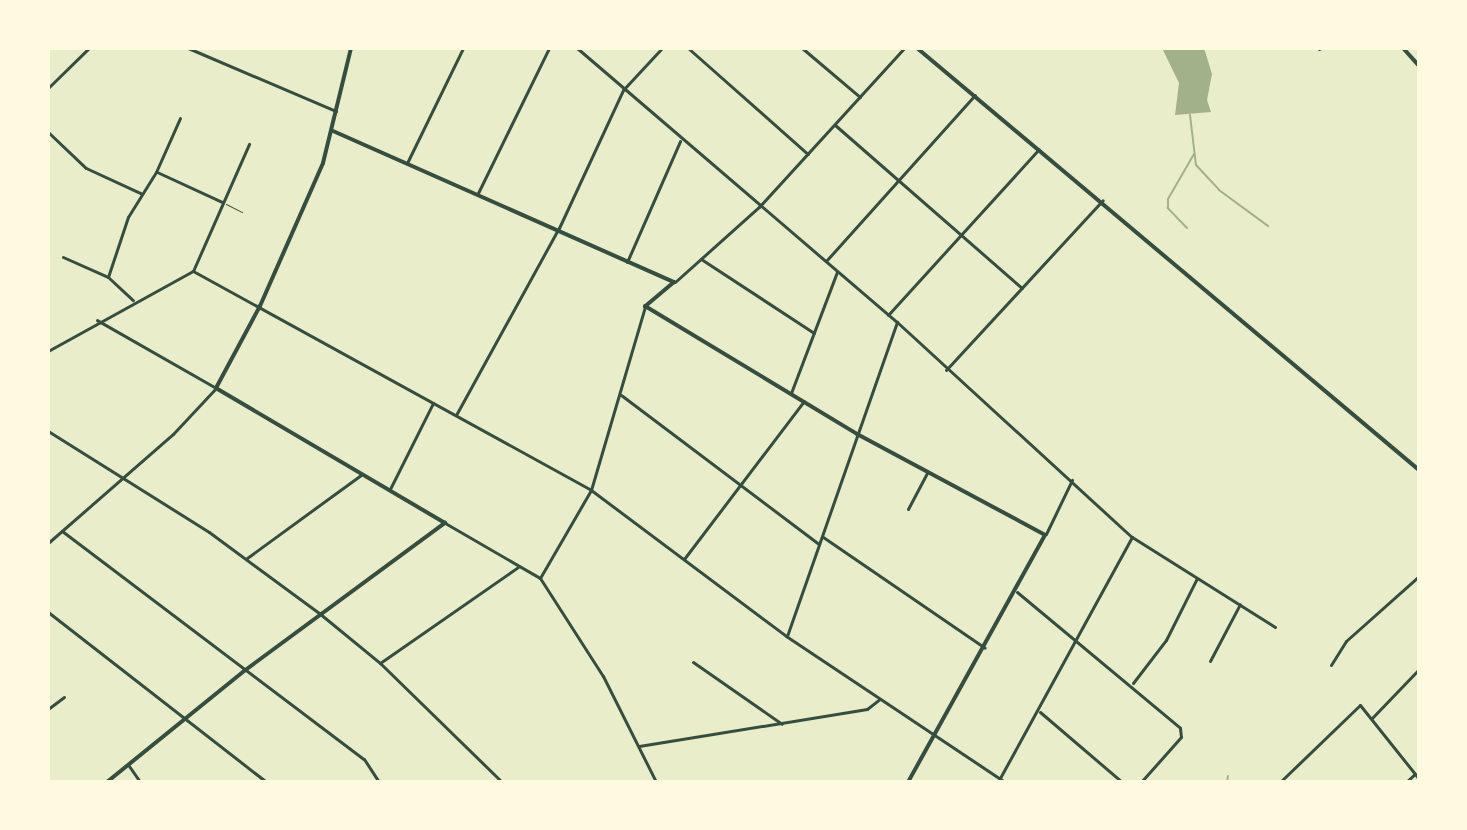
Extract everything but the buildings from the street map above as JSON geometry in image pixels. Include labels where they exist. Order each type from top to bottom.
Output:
[{"type":"street","points":[[48,88],[89,48]]},
{"type":"street","points":[[188,48],[336,111]]},
{"type":"street","points":[[48,543],[216,388],[260,306],[333,131],[351,48]]},
{"type":"street","points":[[407,163],[463,48]]},
{"type":"street","points":[[478,193],[549,48]]},
{"type":"street","points":[[577,48],[680,141],[897,322],[1132,537],[1275,627]]},
{"type":"street","points":[[456,415],[559,228],[623,90],[662,48]]},
{"type":"street","points":[[688,48],[808,154]]},
{"type":"street","points":[[802,48],[860,97]]},
{"type":"street","points":[[540,578],[591,490],[645,306],[759,207],[904,48]]},
{"type":"street","points":[[917,48],[1103,200],[1419,470]]},
{"type":"street","points":[[1403,48],[1419,66]]},
{"type":"street","points":[[826,261],[975,95]]},
{"type":"street","points":[[108,277],[140,194],[156,172],[180,118]]},
{"type":"street","points":[[835,125],[1022,288]]},
{"type":"street","points":[[333,131],[559,228],[674,282]]},
{"type":"street","points":[[48,132],[86,168],[140,194]]},
{"type":"street","points":[[627,262],[680,141]]},
{"type":"street","points":[[48,351],[133,300],[193,271],[249,144]]},
{"type":"street","points":[[888,315],[1039,149]]},
{"type":"street","points":[[156,172],[222,202]]},
{"type":"street","points":[[946,370],[1103,200]]},
{"type":"street","points":[[63,257],[108,277],[133,300]]},
{"type":"street","points":[[701,259],[814,333]]},
{"type":"street","points":[[193,271],[591,490],[786,636],[1005,782]]},
{"type":"street","points":[[791,393],[837,272]]},
{"type":"street","points":[[645,306],[857,434],[1045,535]]},
{"type":"street","points":[[97,320],[540,578],[603,676],[656,782]]},
{"type":"street","points":[[786,636],[897,322]]},
{"type":"street","points":[[620,394],[819,544]]},
{"type":"street","points":[[684,559],[804,401]]},
{"type":"street","points":[[389,490],[433,403]]},
{"type":"street","points":[[48,431],[123,476],[247,558],[319,613],[380,663],[502,782]]},
{"type":"street","points":[[908,509],[927,473]]},
{"type":"street","points":[[247,558],[361,474]]},
{"type":"street","points":[[908,782],[1017,592],[1072,480]]},
{"type":"street","points":[[107,782],[319,613],[445,523]]},
{"type":"street","points":[[62,531],[147,591],[244,671],[364,759],[379,782]]},
{"type":"street","points":[[822,536],[985,648]]},
{"type":"street","points":[[1000,778],[1132,537]]},
{"type":"street","points":[[380,663],[518,567]]},
{"type":"street","points":[[1133,683],[1166,640],[1197,576]]},
{"type":"street","points":[[1331,665],[1346,641],[1419,576]]},
{"type":"street","points":[[1017,592],[1133,683],[1180,728],[1181,737],[1141,782]]},
{"type":"street","points":[[1210,661],[1240,604]]},
{"type":"street","points":[[48,612],[266,782]]},
{"type":"street","points":[[693,662],[782,725]]},
{"type":"street","points":[[1372,718],[1419,669]]},
{"type":"street","points":[[48,709],[64,697]]},
{"type":"street","points":[[639,746],[867,709],[880,699]]},
{"type":"street","points":[[1280,782],[1354,708],[1365,708],[1419,779]]},
{"type":"street","points":[[1039,711],[1122,782]]},
{"type":"street","points":[[129,766],[140,782]]},
{"type":"street","points":[[1406,782],[1415,774]]},
{"type":"lane","points":[[222,202],[242,212]]},
{"type":"shaded area","points":[[1162,48],[1204,48],[1212,74],[1207,100],[1211,112],[1175,115],[1179,83]]},
{"type":"waterway","points":[[1190,115],[1196,165],[1219,190],[1268,226]]},
{"type":"waterway","points":[[1187,228],[1168,208],[1168,199],[1194,154]]},
{"type":"waterway","points":[[1227,782],[1228,776]]}]
